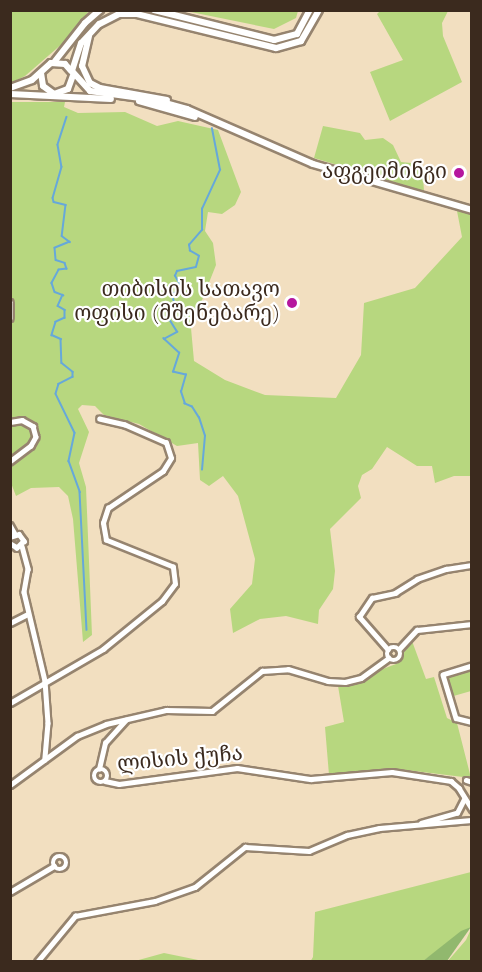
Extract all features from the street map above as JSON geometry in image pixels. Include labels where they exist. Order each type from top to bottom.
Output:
[{"type":"main road","points":[[10,88],[24,85],[55,62],[85,23],[100,10]]},
{"type":"main road","points":[[154,10],[274,40],[297,33],[310,10]]},
{"type":"main road","points":[[54,94],[68,89],[75,52],[104,20],[127,14],[276,48],[301,41],[319,10]]},
{"type":"main road","points":[[91,32],[82,61],[90,83],[100,88],[160,97],[205,119],[313,164],[471,210]]},
{"type":"main road","points":[[55,62],[65,64],[83,87],[98,93],[154,100],[187,110]]},
{"type":"main road","points":[[41,72],[43,86],[54,94]]},
{"type":"main road","points":[[10,94],[54,94],[146,102],[205,119]]},
{"type":"street","points":[[10,302],[10,318]]},
{"type":"street","points":[[10,703],[103,649],[162,601],[175,584],[173,567],[106,540],[103,523],[108,508],[164,471],[171,458],[166,444],[125,425],[100,419]]},
{"type":"street","points":[[10,422],[22,420],[33,426],[36,437],[32,446],[10,462]]},
{"type":"street","points":[[10,525],[13,535],[23,537],[22,546],[28,569],[24,592],[45,681],[48,723],[45,760]]},
{"type":"street","points":[[10,544],[22,546]]},
{"type":"street","points":[[389,658],[388,650],[359,617],[372,598],[395,593],[417,579],[446,568],[471,566]]},
{"type":"street","points":[[10,623],[28,614]]},
{"type":"street","points":[[10,785],[77,736],[128,719],[166,710],[212,711],[254,676],[273,668],[327,681],[345,682],[361,678],[389,658],[398,659],[399,649],[417,630],[471,624]]},
{"type":"street","points":[[388,650],[399,649]]},
{"type":"street","points":[[471,666],[443,675],[456,718],[471,722]]},
{"type":"street","name":"ლისის ქუჩა","points":[[99,769],[105,743],[128,719]]},
{"type":"street","name":"ლისის ქუჩა","points":[[105,781],[119,784],[237,768],[311,779],[392,772],[451,781],[464,796],[471,810]]},
{"type":"street","points":[[99,769],[107,773],[105,781],[99,783],[94,778],[99,769]]},
{"type":"street","points":[[416,825],[457,813],[463,808],[464,796]]},
{"type":"street","points":[[37,962],[75,916],[155,901],[195,887],[245,848],[309,851],[347,835],[471,820],[471,810]]},
{"type":"street","points":[[10,892],[54,866]]},
{"type":"green space","points":[[11,10],[89,11],[63,43],[25,76],[11,83]]},
{"type":"green space","points":[[186,11],[298,11],[296,18],[274,29]]},
{"type":"green space","points":[[380,11],[448,11],[442,23],[443,36],[462,82],[390,121],[370,72],[403,60],[377,14]]},
{"type":"green space","points":[[10,102],[65,102],[64,107],[78,113],[125,112],[157,126],[178,121],[218,130],[241,192],[235,205],[222,214],[208,212],[205,231],[213,243],[216,265],[191,328],[194,361],[225,380],[265,395],[336,398],[361,355],[364,303],[415,288],[462,237],[457,211],[471,214],[471,476],[454,476],[435,483],[432,466],[417,466],[387,447],[372,469],[362,475],[358,486],[361,498],[330,529],[335,571],[333,589],[319,610],[318,624],[286,616],[260,619],[233,633],[230,609],[252,584],[255,559],[238,496],[223,476],[209,486],[200,480],[198,443],[177,446],[139,424],[104,415],[95,406],[82,405],[78,409],[89,432],[79,463],[86,487],[92,635],[83,642],[73,519],[68,496],[59,487],[31,488],[16,496],[11,483]]},
{"type":"green space","points":[[323,126],[360,133],[365,140],[383,138],[393,145],[401,162],[422,164],[424,191],[314,158]]},
{"type":"green space","points":[[412,641],[426,679],[434,677],[447,718],[457,723],[471,778],[390,768],[329,775],[325,727],[344,722],[338,686],[396,664]]},
{"type":"green space","points":[[471,666],[471,691],[450,697],[443,675]]},
{"type":"green space","points":[[471,872],[471,927],[423,961],[310,962],[313,957],[315,912]]},
{"type":"green space","points":[[471,927],[447,961],[423,961],[461,931]]},
{"type":"green space","points":[[471,929],[471,961],[447,962],[466,940]]},
{"type":"green space","points":[[164,953],[203,961],[135,961]]},
{"type":"waterway","points":[[67,117],[58,145],[62,167],[53,198],[54,202],[66,205],[62,236],[70,242],[55,248],[56,260],[65,263],[67,269],[59,270],[52,283],[55,292],[63,295],[58,306],[65,310],[65,318],[56,322],[52,335],[61,339],[62,363],[73,372],[73,377],[59,384],[56,394],[75,433],[69,461],[80,492],[87,630]]},
{"type":"waterway","points":[[202,470],[205,436],[199,418],[192,407],[185,404],[181,392],[186,375],[173,372],[179,353],[164,339],[177,332],[169,319],[177,309],[171,294],[183,290],[175,276],[177,271],[196,267],[199,256],[190,251],[189,245],[202,230],[202,209],[220,170],[212,129]]},
{"type":"place","name":"აფგეიმინგი","points":[[459,173]]},
{"type":"place","name":"თიბისის სათავო ოფისი (მშენებარე)","points":[[292,303]]}]
